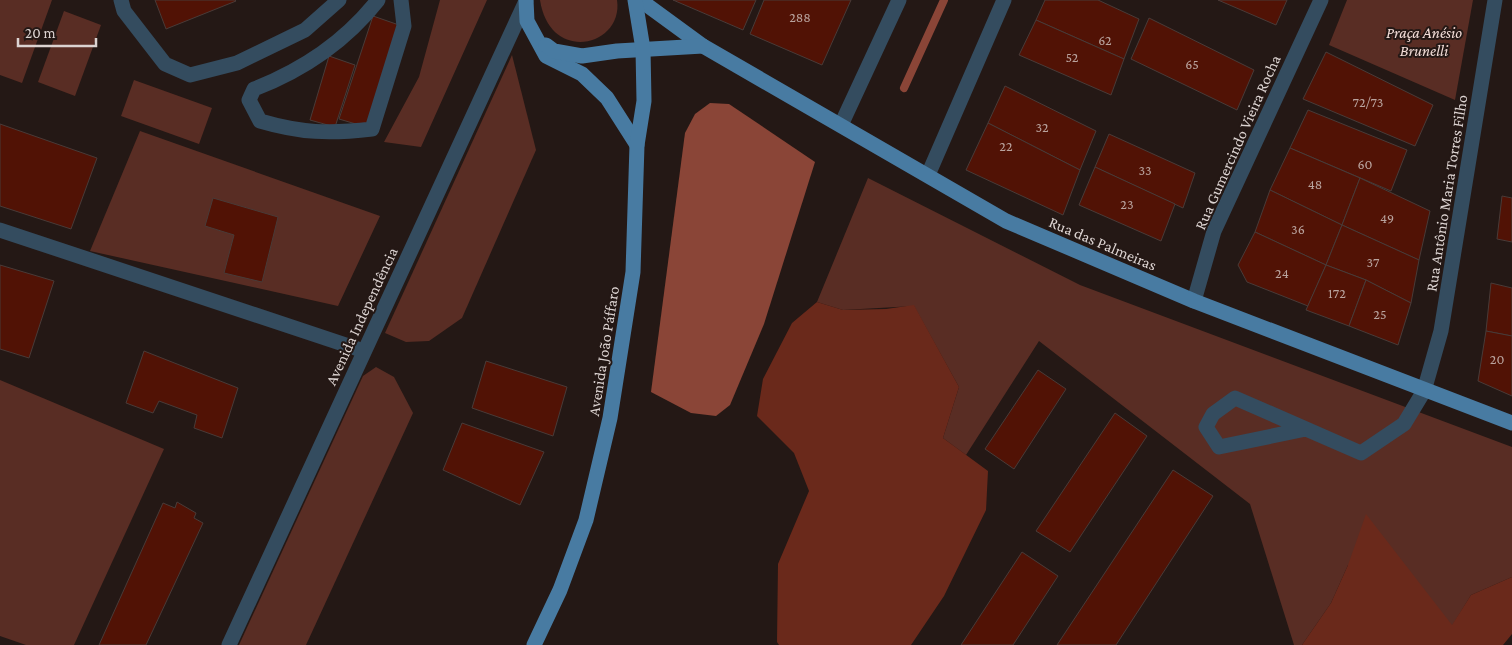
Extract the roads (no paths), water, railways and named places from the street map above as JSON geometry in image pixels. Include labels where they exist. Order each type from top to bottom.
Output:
[{"type":"main road","points":[[635,0],[643,49]]},
{"type":"main road","name":"Rua das Palmeiras","points":[[640,0],[704,46],[1006,221],[1194,301],[1512,424]]},
{"type":"main road","name":"Avenida Independência","points":[[526,1],[527,21],[546,56],[582,74],[608,98],[638,145]]},
{"type":"main road","points":[[534,35],[554,51],[582,56],[643,49],[704,46]]},
{"type":"main road","name":"Avenida João Páffaro","points":[[534,645],[560,590],[586,520],[610,418],[633,272],[638,145],[644,101],[643,49]]},
{"type":"street","points":[[121,0],[124,11],[165,64],[190,75],[237,63],[306,30],[339,0]]},
{"type":"street","points":[[378,0],[331,49],[282,78],[254,89],[249,100],[253,112],[260,121],[294,131],[334,133],[372,129],[404,26],[401,0]]},
{"type":"street","points":[[841,125],[899,0]]},
{"type":"street","points":[[928,175],[1004,0]]},
{"type":"street","name":"Rua Gumercindo Vieira Rocha","points":[[1194,301],[1214,231],[1321,0]]},
{"type":"street","name":"Rua Antônio Maria Torres Filho","points":[[1306,429],[1360,453],[1404,424],[1424,391],[1441,332],[1495,0]]},
{"type":"street","name":"Avenida Independência","points":[[228,645],[526,1]]},
{"type":"street","points":[[0,230],[364,351]]},
{"type":"street","points":[[1234,398],[1306,429],[1219,447],[1206,427],[1213,414],[1234,398]]},
{"type":"waterway","points":[[904,88],[944,0]]},
{"type":"park label","name":"Praça Anésio Brunelli","points":[[1424,41]]}]
